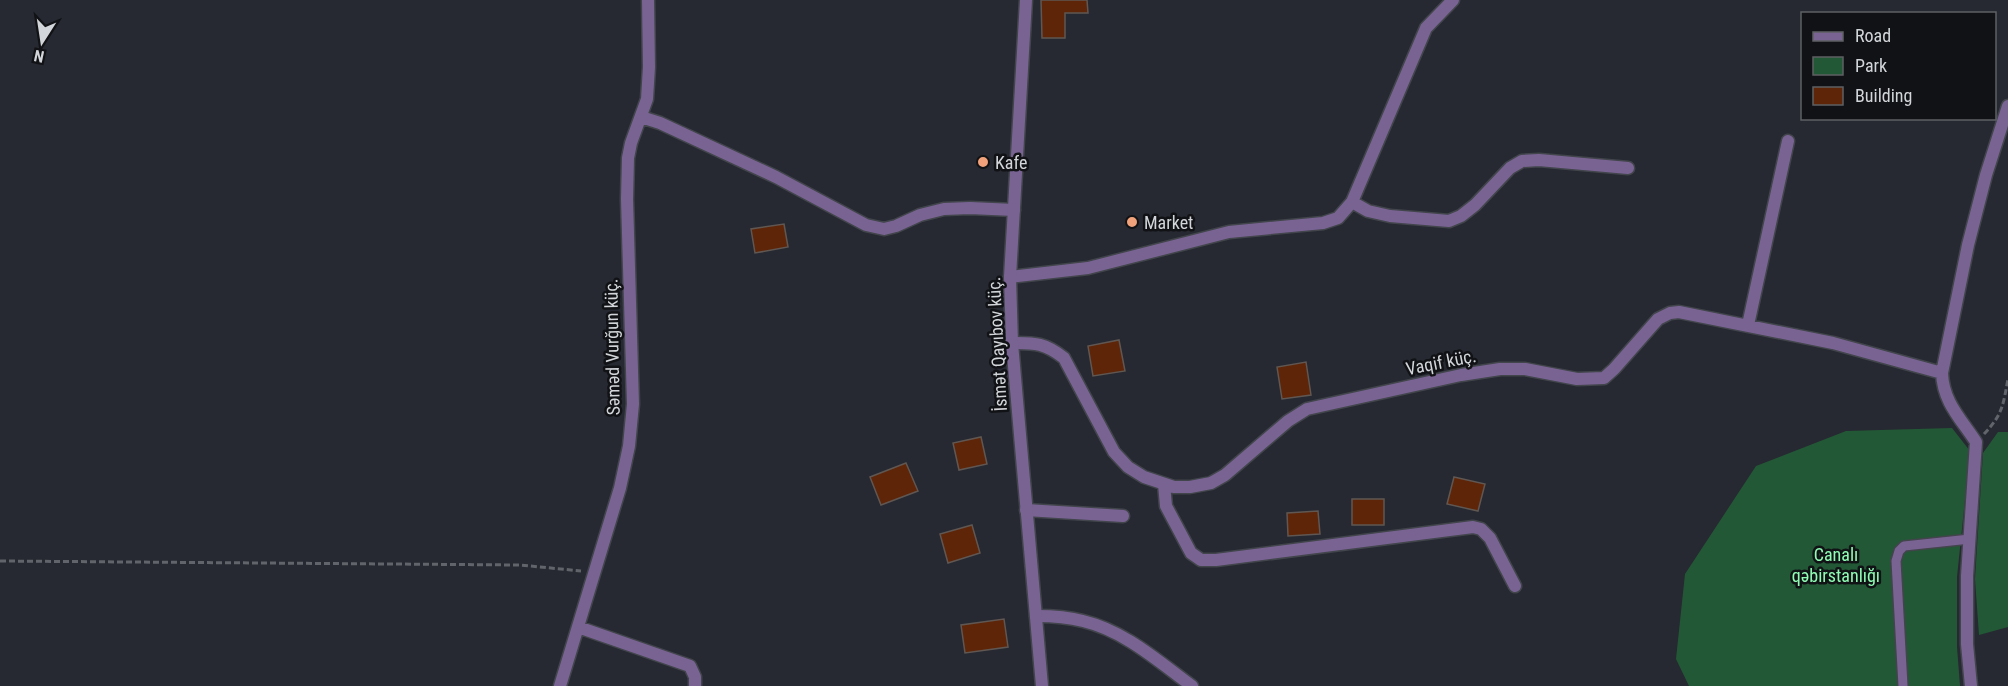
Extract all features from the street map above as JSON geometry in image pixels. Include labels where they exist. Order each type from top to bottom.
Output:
[{"type":"street","name":"Səməd Vurğun küç.","points":[[560,686],[620,488],[629,446],[633,404],[627,199],[628,158],[647,99],[648,0]]},
{"type":"street","name":"İsmət Qayıbov küç.","points":[[1026,0],[1010,277],[1012,344],[1042,686]]},
{"type":"street","points":[[1010,277],[1088,268],[1229,232],[1323,223],[1338,218],[1352,202],[1426,28],[1453,0]]},
{"type":"street","points":[[1971,686],[1967,644],[1967,576],[1976,442],[1947,400],[1942,385],[1942,373],[1970,235],[2008,106]]},
{"type":"street","points":[[641,117],[660,123],[777,177],[866,225],[884,229],[920,215],[944,209],[1014,210]]},
{"type":"street","points":[[1748,325],[1788,141]]},
{"type":"street","points":[[1352,202],[1368,211],[1390,216],[1449,221],[1461,216],[1475,205],[1510,168],[1522,161],[1539,160],[1628,168]]},
{"type":"street","name":"Vaqif küç.","points":[[1012,344],[1037,343],[1052,348],[1064,358],[1114,452],[1128,467],[1144,477],[1174,487],[1211,483],[1225,476],[1288,421],[1307,409],[1461,375],[1500,369],[1525,369],[1577,379],[1604,378],[1658,319],[1670,313],[1679,312],[1833,343],[1942,373]]},
{"type":"street","points":[[1164,484],[1166,506],[1191,553],[1201,560],[1216,560],[1473,527],[1481,529],[1490,538],[1515,586]]},
{"type":"street","points":[[1026,510],[1123,516]]},
{"type":"street","points":[[1036,616],[1083,621],[1112,630],[1192,686]]},
{"type":"street","points":[[578,627],[690,666],[695,677],[695,686]]},
{"type":"lane","points":[[1903,686],[1896,561],[1899,551],[1904,546],[1970,539]]},
{"type":"path","points":[[1976,442],[2002,412],[2008,379]]},
{"type":"path","points":[[0,561],[520,565],[594,573]]},
{"type":"green space","name":"Canalı qəbirstanlığı","points":[[1952,428],[1970,451],[1957,577],[1957,647],[1960,686],[1689,686],[1676,659],[1685,574],[1756,466],[1846,431]]},
{"type":"green space","points":[[1998,432],[2008,432],[2008,627],[1979,635],[1975,579],[1983,453]]},
{"type":"building","points":[[1041,0],[1087,0],[1088,13],[1065,13],[1065,38],[1042,38]]},
{"type":"building","points":[[784,224],[788,247],[755,253],[751,229]]},
{"type":"building","points":[[1119,340],[1125,371],[1093,376],[1088,346]]},
{"type":"building","points":[[1306,362],[1311,395],[1282,399],[1277,367]]},
{"type":"building","points":[[981,437],[987,464],[959,470],[953,443]]},
{"type":"building","points":[[906,463],[918,491],[881,505],[870,477]]},
{"type":"building","points":[[1454,477],[1485,484],[1478,511],[1447,504]]},
{"type":"building","points":[[1352,499],[1384,499],[1384,525],[1352,525]]},
{"type":"building","points":[[1318,511],[1320,534],[1288,536],[1287,513]]},
{"type":"building","points":[[972,525],[980,553],[948,563],[940,534]]},
{"type":"building","points":[[1004,619],[1008,647],[965,653],[961,625]]},
{"type":"place","name":"Kafe","points":[[983,162]]},
{"type":"place","name":"Market","points":[[1132,222]]}]
